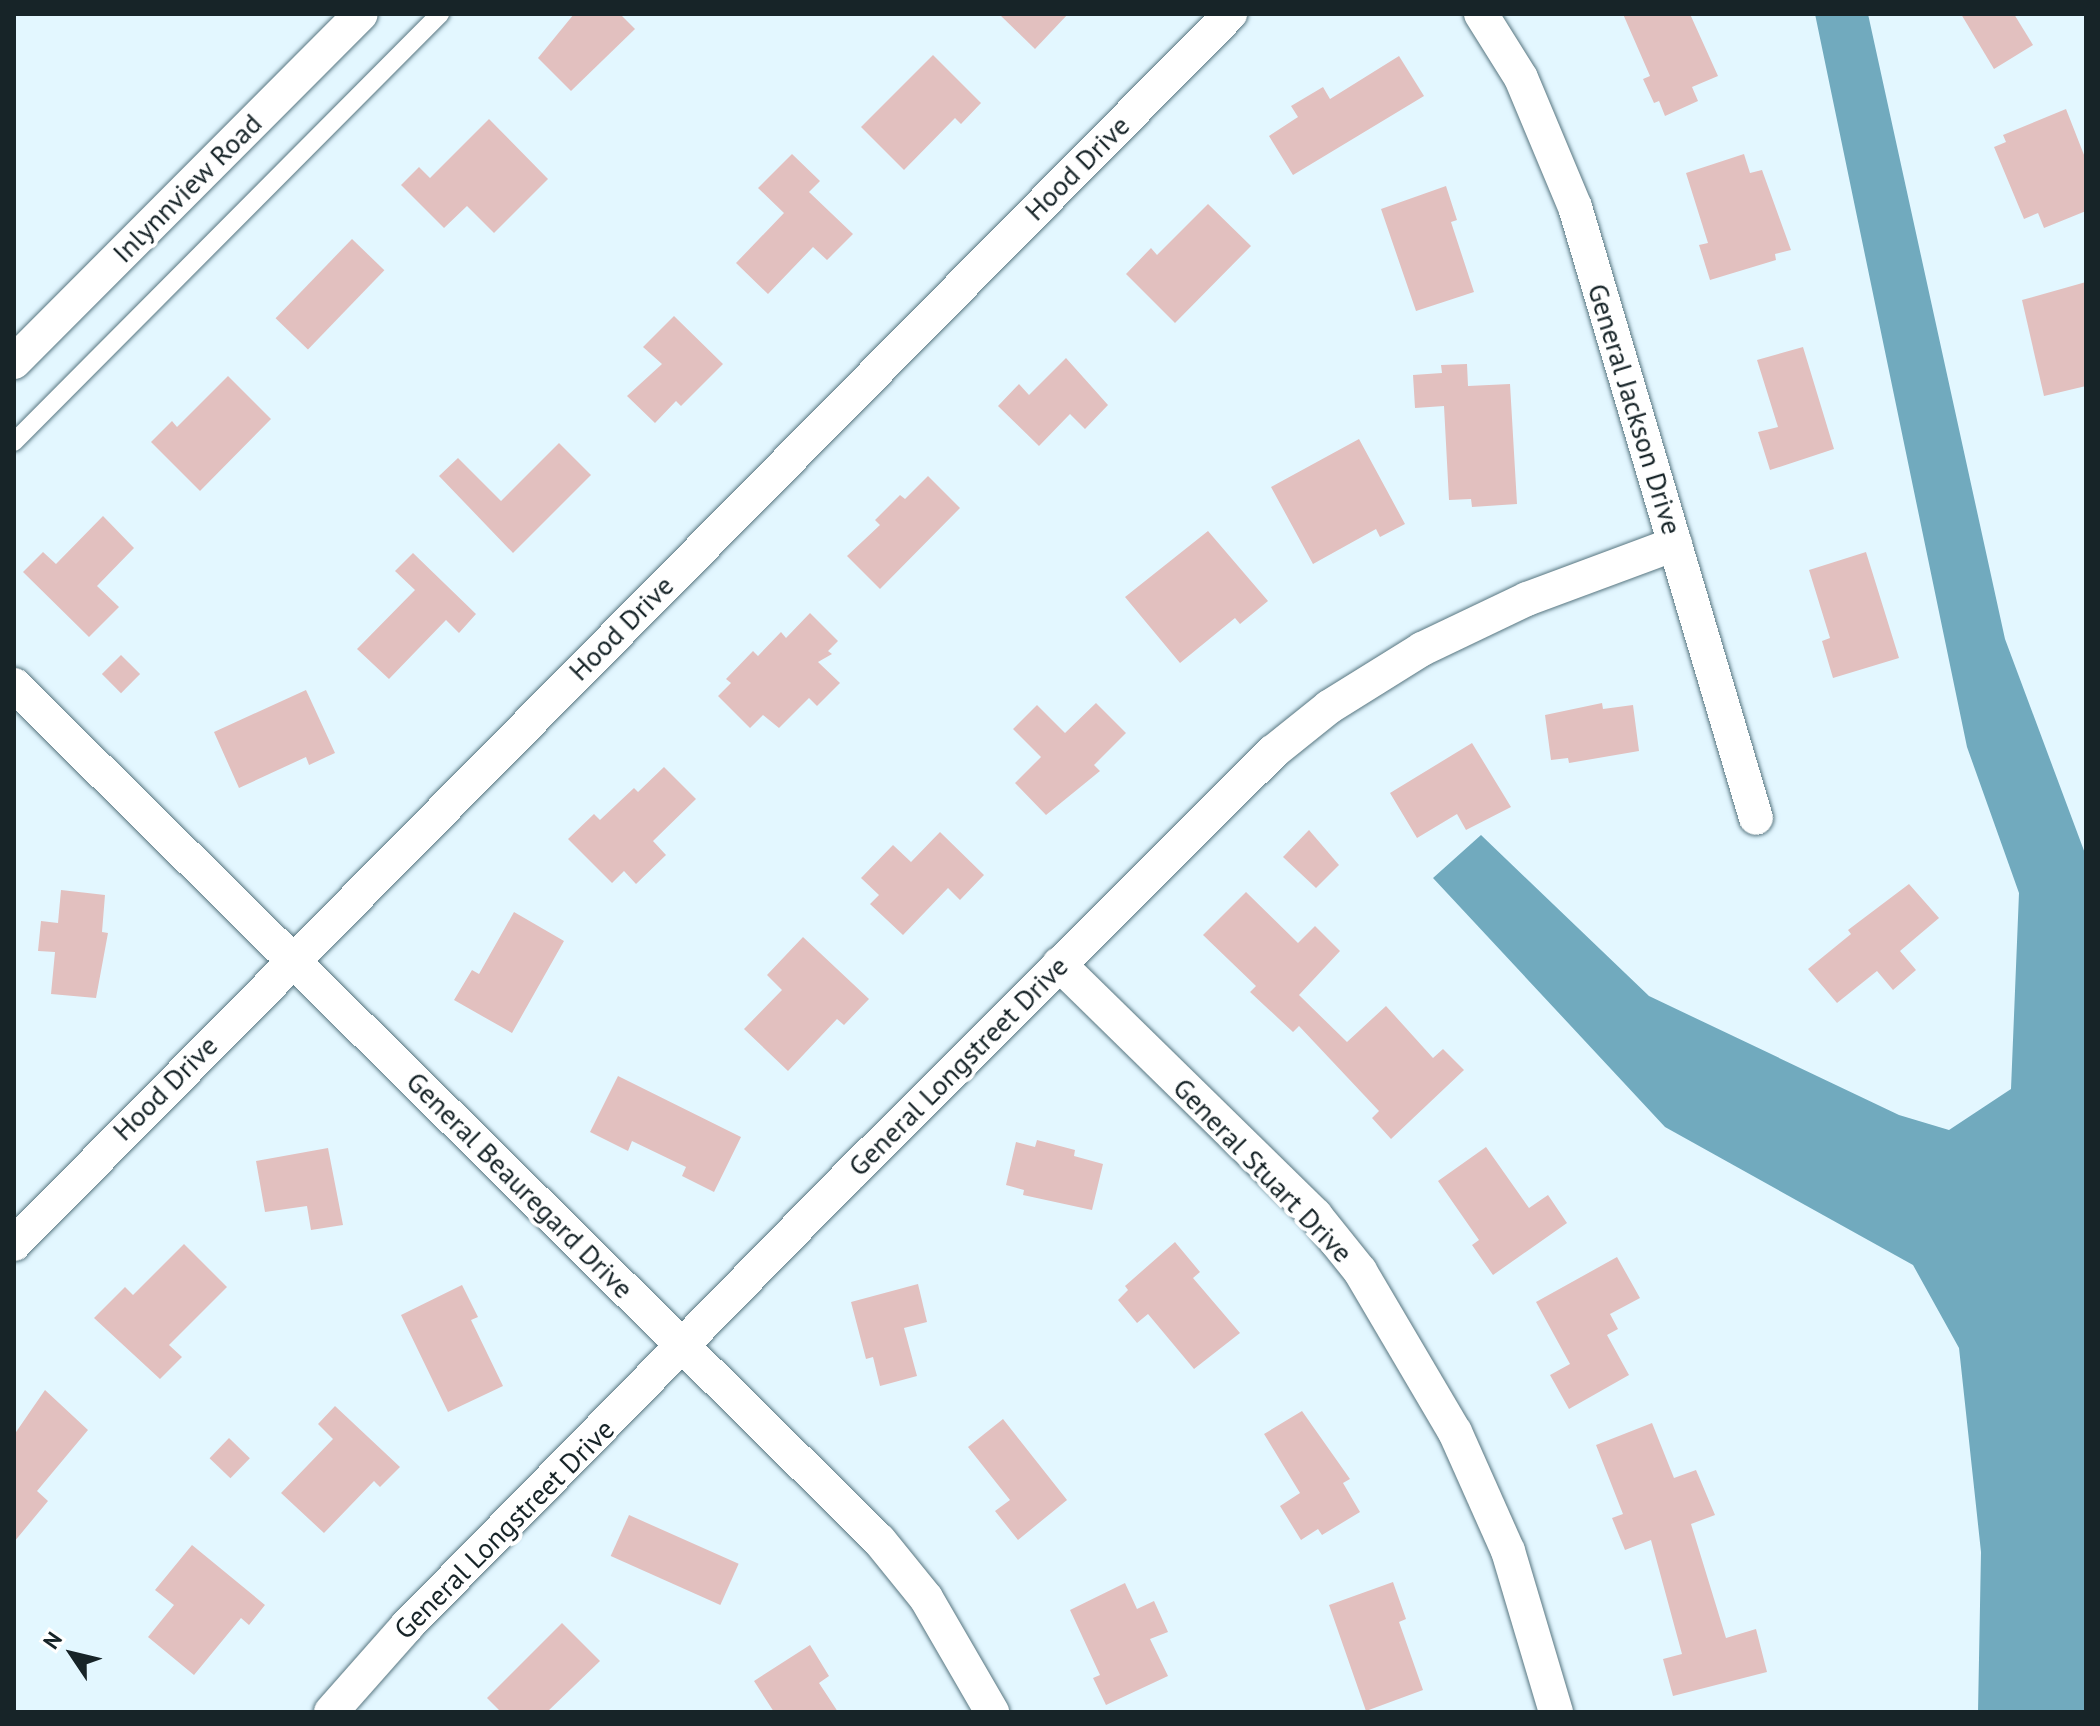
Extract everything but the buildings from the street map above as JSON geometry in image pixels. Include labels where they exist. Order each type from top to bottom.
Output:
[{"type":"street","name":"Inlynnview Road","points":[[14,362],[361,14]]},
{"type":"street","name":"Hood Drive","points":[[14,1244],[175,1076],[296,960],[1230,14]]},
{"type":"street","name":"General Jackson Drive","points":[[1481,14],[1521,78],[1554,148],[1756,818]]},
{"type":"street","name":"General Longstreet Drive","points":[[331,1712],[407,1626],[1059,964],[1273,752],[1329,707],[1481,619],[1675,544]]},
{"type":"street","name":"General Beauregard Drive","points":[[14,685],[296,960],[879,1540],[926,1598],[992,1712]]},
{"type":"street","name":"General Stuart Drive","points":[[1059,964],[1315,1215],[1360,1271],[1461,1445],[1508,1551],[1556,1712]]},
{"type":"lane","points":[[14,442],[440,14]]},
{"type":"water","points":[[1815,14],[1868,14],[2005,639],[2086,856],[2086,1712],[1978,1712],[1981,1552],[1959,1348],[1913,1265],[1665,1127],[1433,878],[1481,835],[1649,996],[1899,1115],[1949,1130],[2011,1089],[2019,893],[1967,747]]}]
